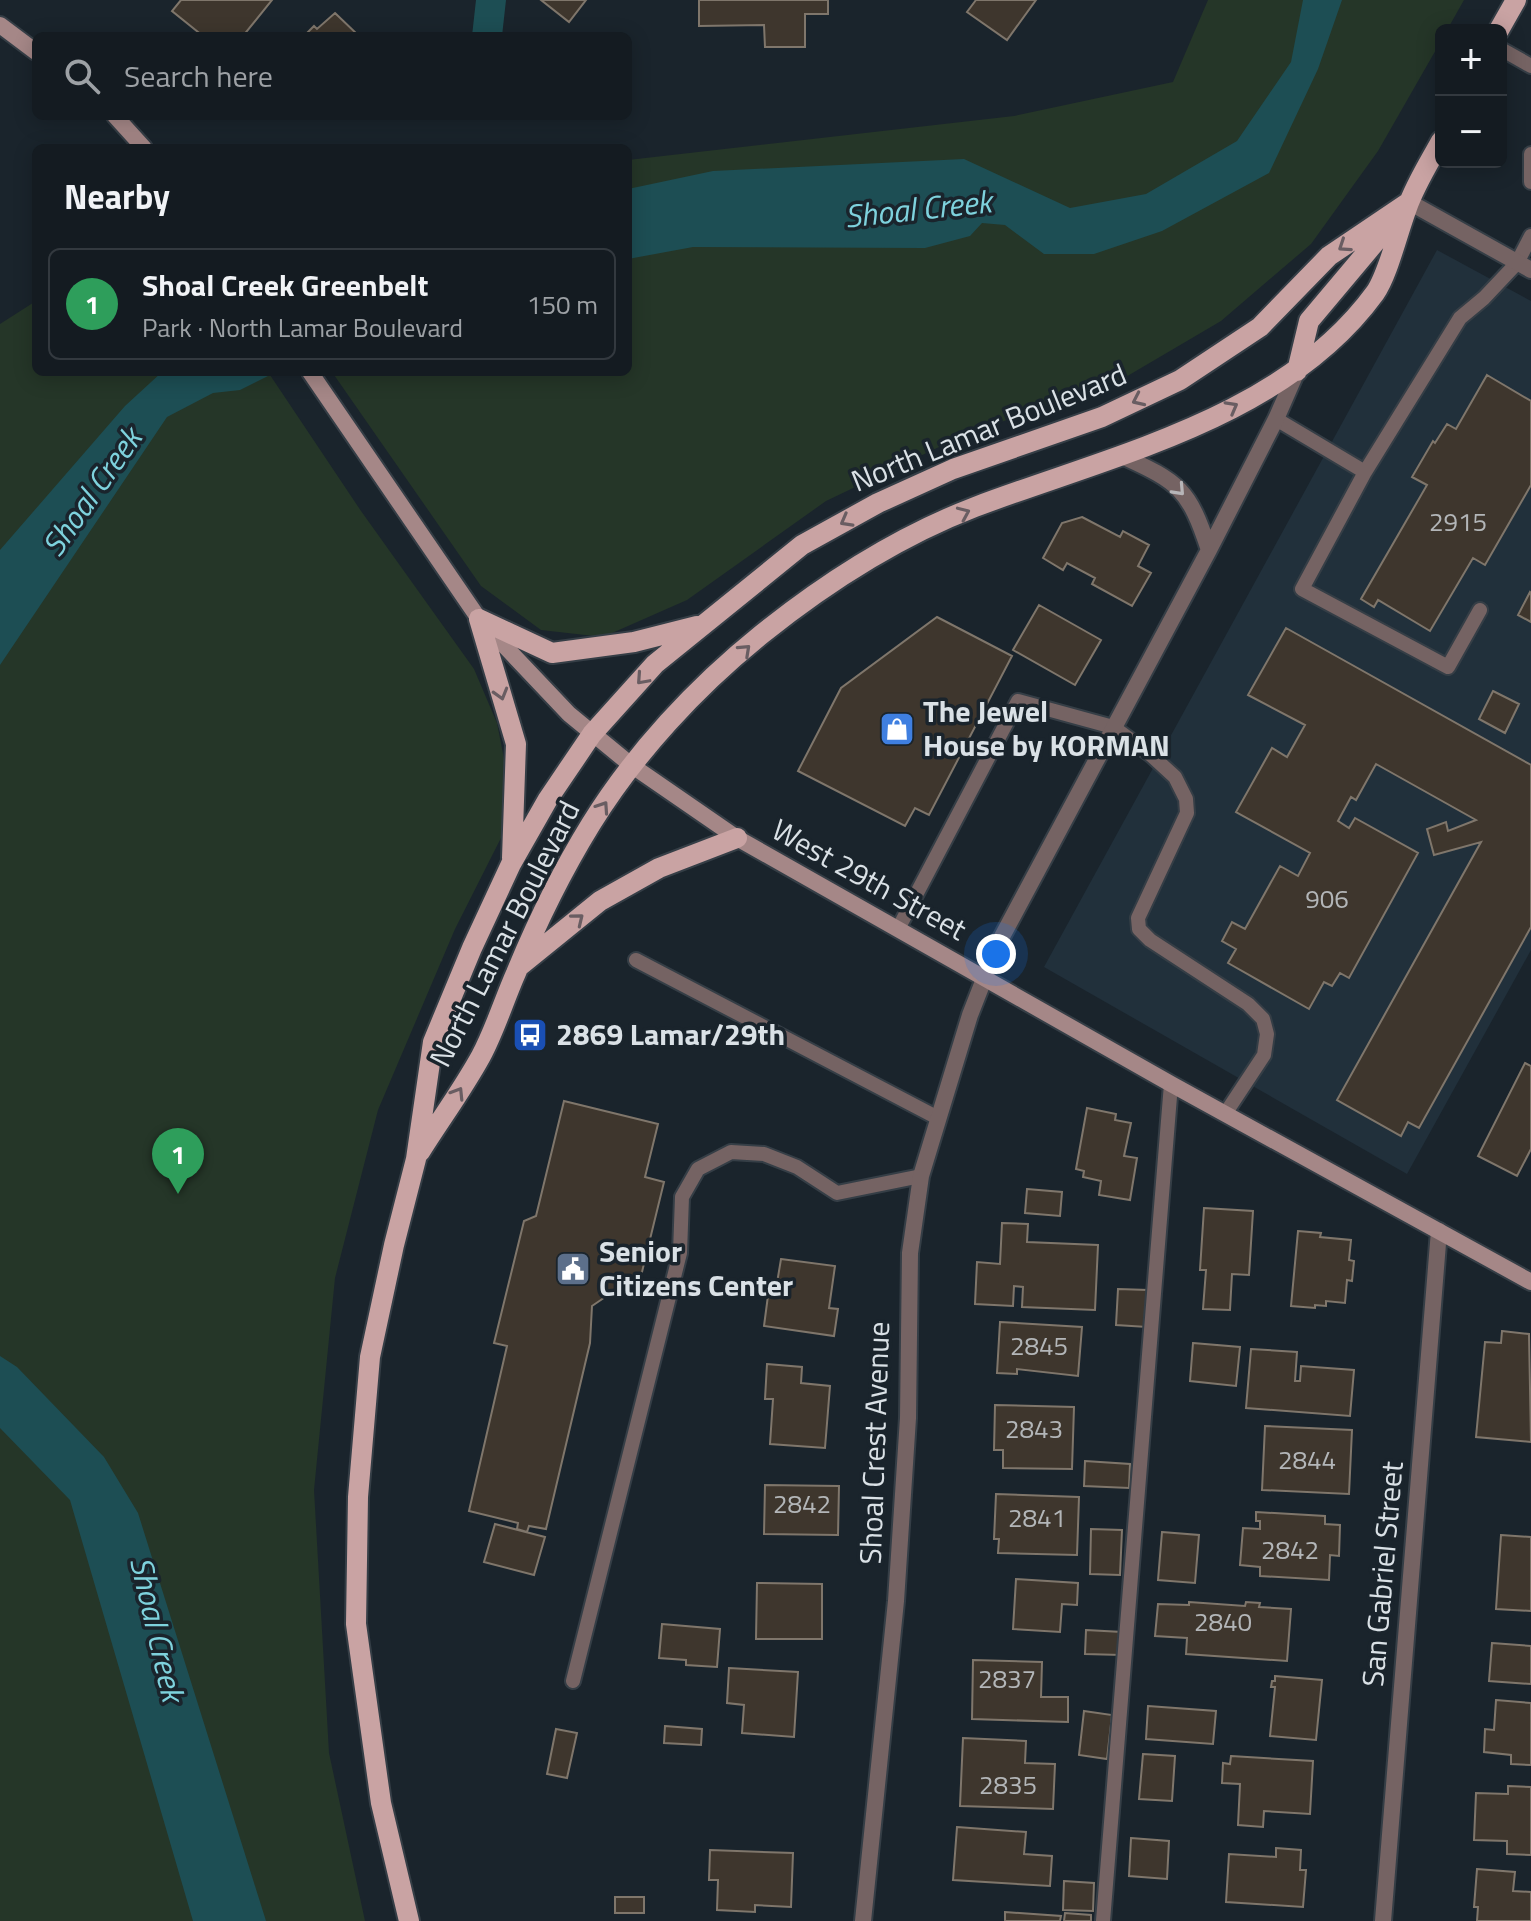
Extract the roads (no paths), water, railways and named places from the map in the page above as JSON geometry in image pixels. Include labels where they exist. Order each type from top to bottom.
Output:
[{"type":"main road","points":[[1502,24],[1516,0]]},
{"type":"main road","name":"North Lamar Boulevard","points":[[416,1159],[481,1055],[518,968],[563,874],[591,825],[631,765],[690,701],[758,637],[828,583],[897,544],[972,509],[1122,456],[1209,420],[1297,371],[1340,333],[1378,290],[1409,202],[1435,152]]},
{"type":"main road","points":[[1297,371],[1309,321],[1409,202]]},
{"type":"main road","name":"North Lamar Boulevard","points":[[409,1921],[381,1803],[356,1624],[358,1497],[370,1357],[416,1159],[433,1042],[511,864],[548,799],[592,734],[655,664],[802,545],[878,503],[953,469],[1102,417],[1180,380],[1260,327],[1329,256],[1409,202]]},
{"type":"main road","points":[[479,619],[552,653],[634,642],[702,625]]},
{"type":"main road","points":[[479,619],[516,744],[511,864]]},
{"type":"main road","points":[[518,968],[600,901],[659,868],[737,838]]},
{"type":"street","points":[[0,25],[32,49]]},
{"type":"street","points":[[119,120],[140,144]]},
{"type":"street","points":[[1409,202],[1524,266]]},
{"type":"street","points":[[984,977],[997,946],[1209,550],[1297,371]]},
{"type":"street","name":"West 29th Street","points":[[313,376],[479,619],[569,714],[631,765],[737,838],[1171,1084],[1531,1282]]},
{"type":"street","points":[[1122,456],[1165,475],[1185,494],[1199,517],[1209,550]]},
{"type":"street","name":"Shoal Crest Avenue","points":[[863,1921],[896,1601],[908,1418],[910,1253],[921,1176],[984,977]]},
{"type":"street","name":"San Gabriel Street","points":[[1383,1921],[1439,1231]]},
{"type":"lane","points":[[1507,52],[1531,66]]},
{"type":"lane","points":[[1531,154],[1531,182]]},
{"type":"lane","points":[[1480,610],[1448,667],[1302,589],[1365,472],[1460,318],[1524,266],[1531,236]]},
{"type":"lane","points":[[1276,419],[1365,472]]},
{"type":"lane","points":[[898,929],[1018,701],[1113,727],[1162,764],[1175,777],[1186,799],[1187,813],[1138,918],[1139,929],[1150,940],[1248,1004],[1263,1019],[1267,1034],[1264,1055],[1225,1114]]},
{"type":"lane","points":[[636,960],[938,1118]]},
{"type":"lane","points":[[1103,1921],[1171,1084]]},
{"type":"lane","points":[[573,1681],[680,1253],[682,1197],[698,1169],[731,1152],[764,1154],[797,1167],[837,1193],[921,1176]]},
{"type":"water","points":[[476,0],[506,0],[502,32],[472,32]]},
{"type":"water","name":"Shoal Creek","points":[[1303,0],[1342,0],[1318,69],[1269,173],[1162,231],[1094,254],[1044,254],[1005,225],[982,223],[970,236],[925,248],[693,247],[632,258],[632,188],[713,171],[964,159],[1070,208],[1146,194],[1237,141],[1291,62]]},
{"type":"water","name":"Shoal Creek","points":[[158,376],[268,376],[240,390],[213,393],[167,417],[0,665],[0,550],[125,406]]},
{"type":"water","name":"Shoal Creek","points":[[0,1356],[17,1367],[104,1457],[138,1513],[266,1921],[193,1921],[70,1500],[0,1428]]},
{"type":"place","name":"The Jewel House by KORMAN","points":[[897,729]]},
{"type":"place","name":"2869 Lamar/29th","points":[[530,1035]]},
{"type":"place","name":"Shoal Creek Greenbelt","points":[[178,1194]]},
{"type":"place","name":"Senior Citizens Center","points":[[573,1269]]}]
